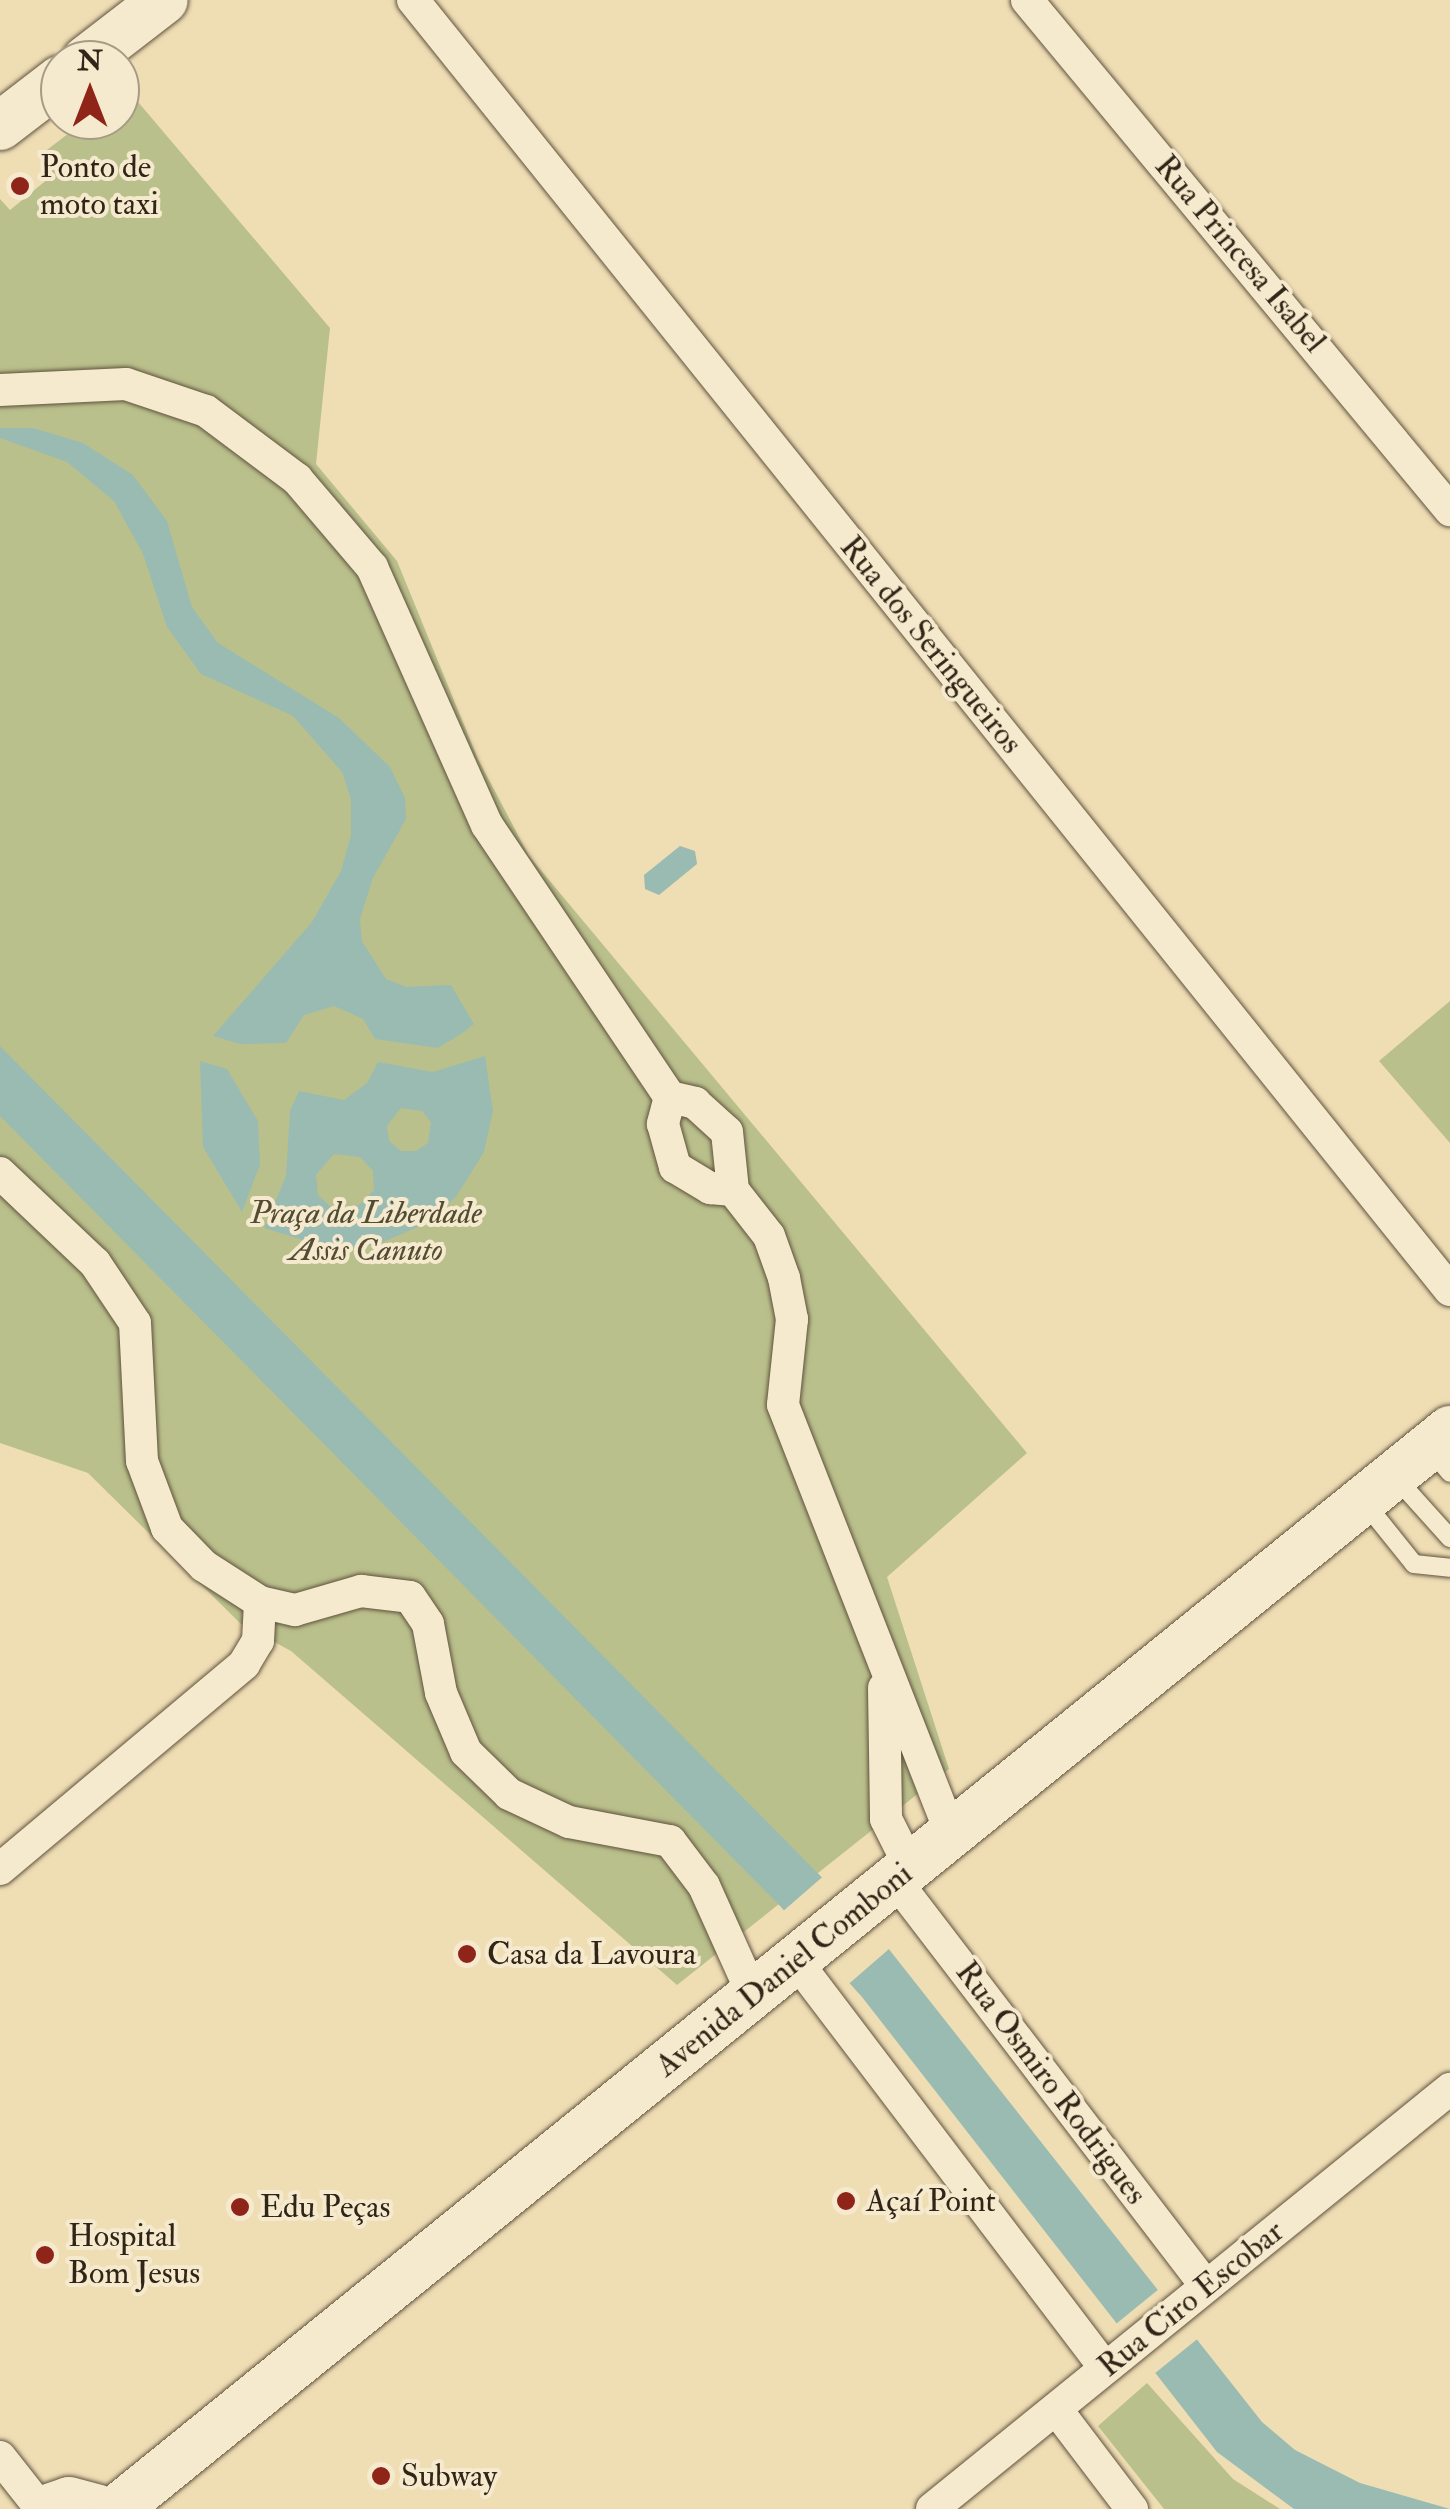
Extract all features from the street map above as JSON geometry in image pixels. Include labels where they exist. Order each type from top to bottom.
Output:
[{"type":"street","points":[[112,40],[164,0]]},
{"type":"street","name":"Rua dos Seringueiros","points":[[413,0],[1450,1290]]},
{"type":"street","name":"Rua Princesa Isabel","points":[[1028,0],[1450,510]]},
{"type":"street","points":[[0,126],[40,95]]},
{"type":"street","points":[[0,390],[126,384],[206,411],[296,480],[372,567],[486,825],[670,1097],[695,1102],[727,1132],[733,1190],[769,1236],[784,1278],[792,1319],[783,1405],[950,1834]]},
{"type":"street","points":[[670,1097],[663,1124],[675,1166],[710,1188],[733,1190]]},
{"type":"street","points":[[0,1173],[95,1262],[135,1322],[142,1461],[166,1528],[204,1566],[260,1602],[294,1610],[360,1592],[410,1597],[428,1624],[441,1693],[466,1752],[510,1794],[569,1822],[670,1842],[704,1886],[753,1995]]},
{"type":"street","name":"Avenida Daniel Comboni","points":[[117,2509],[950,1834],[1418,1466]]},
{"type":"street","points":[[0,1869],[244,1664],[258,1640],[260,1602]]},
{"type":"street","name":"Rua Osmiro Rodrigues","points":[[883,1666],[886,1819],[903,1873],[1193,2296]]},
{"type":"street","points":[[805,1954],[1117,2359]]},
{"type":"street","name":"Rua Ciro Escobar","points":[[932,2509],[1450,2089]]},
{"type":"street","points":[[1056,2410],[1132,2509]]},
{"type":"street","points":[[0,2458],[44,2509],[69,2501],[98,2509]]},
{"type":"lane","points":[[1418,1466],[1450,1538]]},
{"type":"lane","points":[[1418,1466],[1414,1564],[1450,1568]]},
{"type":"green space","name":"Praça da Liberdade Assis Canuto","points":[[140,104],[330,328],[316,464],[397,561],[478,759],[529,856],[1027,1453],[887,1577],[949,1769],[677,1985],[291,1651],[241,1624],[88,1473],[0,1443],[0,199],[10,210],[54,174],[39,156],[60,140],[140,140]]},
{"type":"green space","points":[[1450,1001],[1450,1143],[1379,1061]]},
{"type":"green space","points":[[1147,2383],[1233,2479],[1280,2509],[1164,2509],[1098,2426]]},
{"type":"water","points":[[0,428],[33,428],[83,443],[133,475],[167,521],[192,607],[218,643],[339,718],[390,767],[405,798],[406,819],[373,878],[360,919],[362,941],[386,979],[406,987],[451,985],[474,1024],[464,1032],[438,1048],[375,1039],[363,1019],[334,1006],[304,1015],[286,1043],[240,1044],[213,1036],[312,922],[341,871],[351,835],[351,800],[342,772],[293,716],[201,674],[167,627],[143,554],[114,501],[67,462],[0,438]]},
{"type":"water","points":[[680,846],[695,851],[697,864],[659,895],[645,889],[644,875]]},
{"type":"water","points":[[0,1046],[873,1929],[1262,2422],[1295,2450],[1360,2483],[1450,2509],[1294,2509],[1217,2452],[862,1997],[780,1906],[0,1116]]},
{"type":"water","points":[[485,1056],[493,1111],[484,1152],[456,1197],[422,1225],[381,1243],[335,1250],[264,1228],[286,1176],[290,1111],[299,1091],[344,1100],[367,1083],[378,1062],[433,1072]],"holes":[[[401,1108],[422,1111],[431,1122],[428,1143],[416,1151],[401,1151],[389,1141],[387,1126]],[[334,1154],[360,1157],[373,1171],[374,1190],[353,1211],[333,1209],[318,1195],[316,1175]]]},
{"type":"water","points":[[200,1061],[227,1069],[258,1121],[260,1165],[242,1212],[203,1147]]},
{"type":"pier","points":[[827,1873],[891,1947],[848,1985],[783,1911]]},
{"type":"pier","points":[[1159,2289],[1199,2338],[1150,2378],[1110,2329]]},
{"type":"place","name":"Ponto de moto taxi","points":[[20,186]]},
{"type":"place","name":"Casa da Lavoura","points":[[467,1954]]},
{"type":"place","name":"Açaí Point","points":[[846,2201]]},
{"type":"place","name":"Edu Peças","points":[[240,2207]]},
{"type":"place","name":"Hospital Bom Jesus","points":[[45,2255]]},
{"type":"place","name":"Subway","points":[[381,2476]]}]
